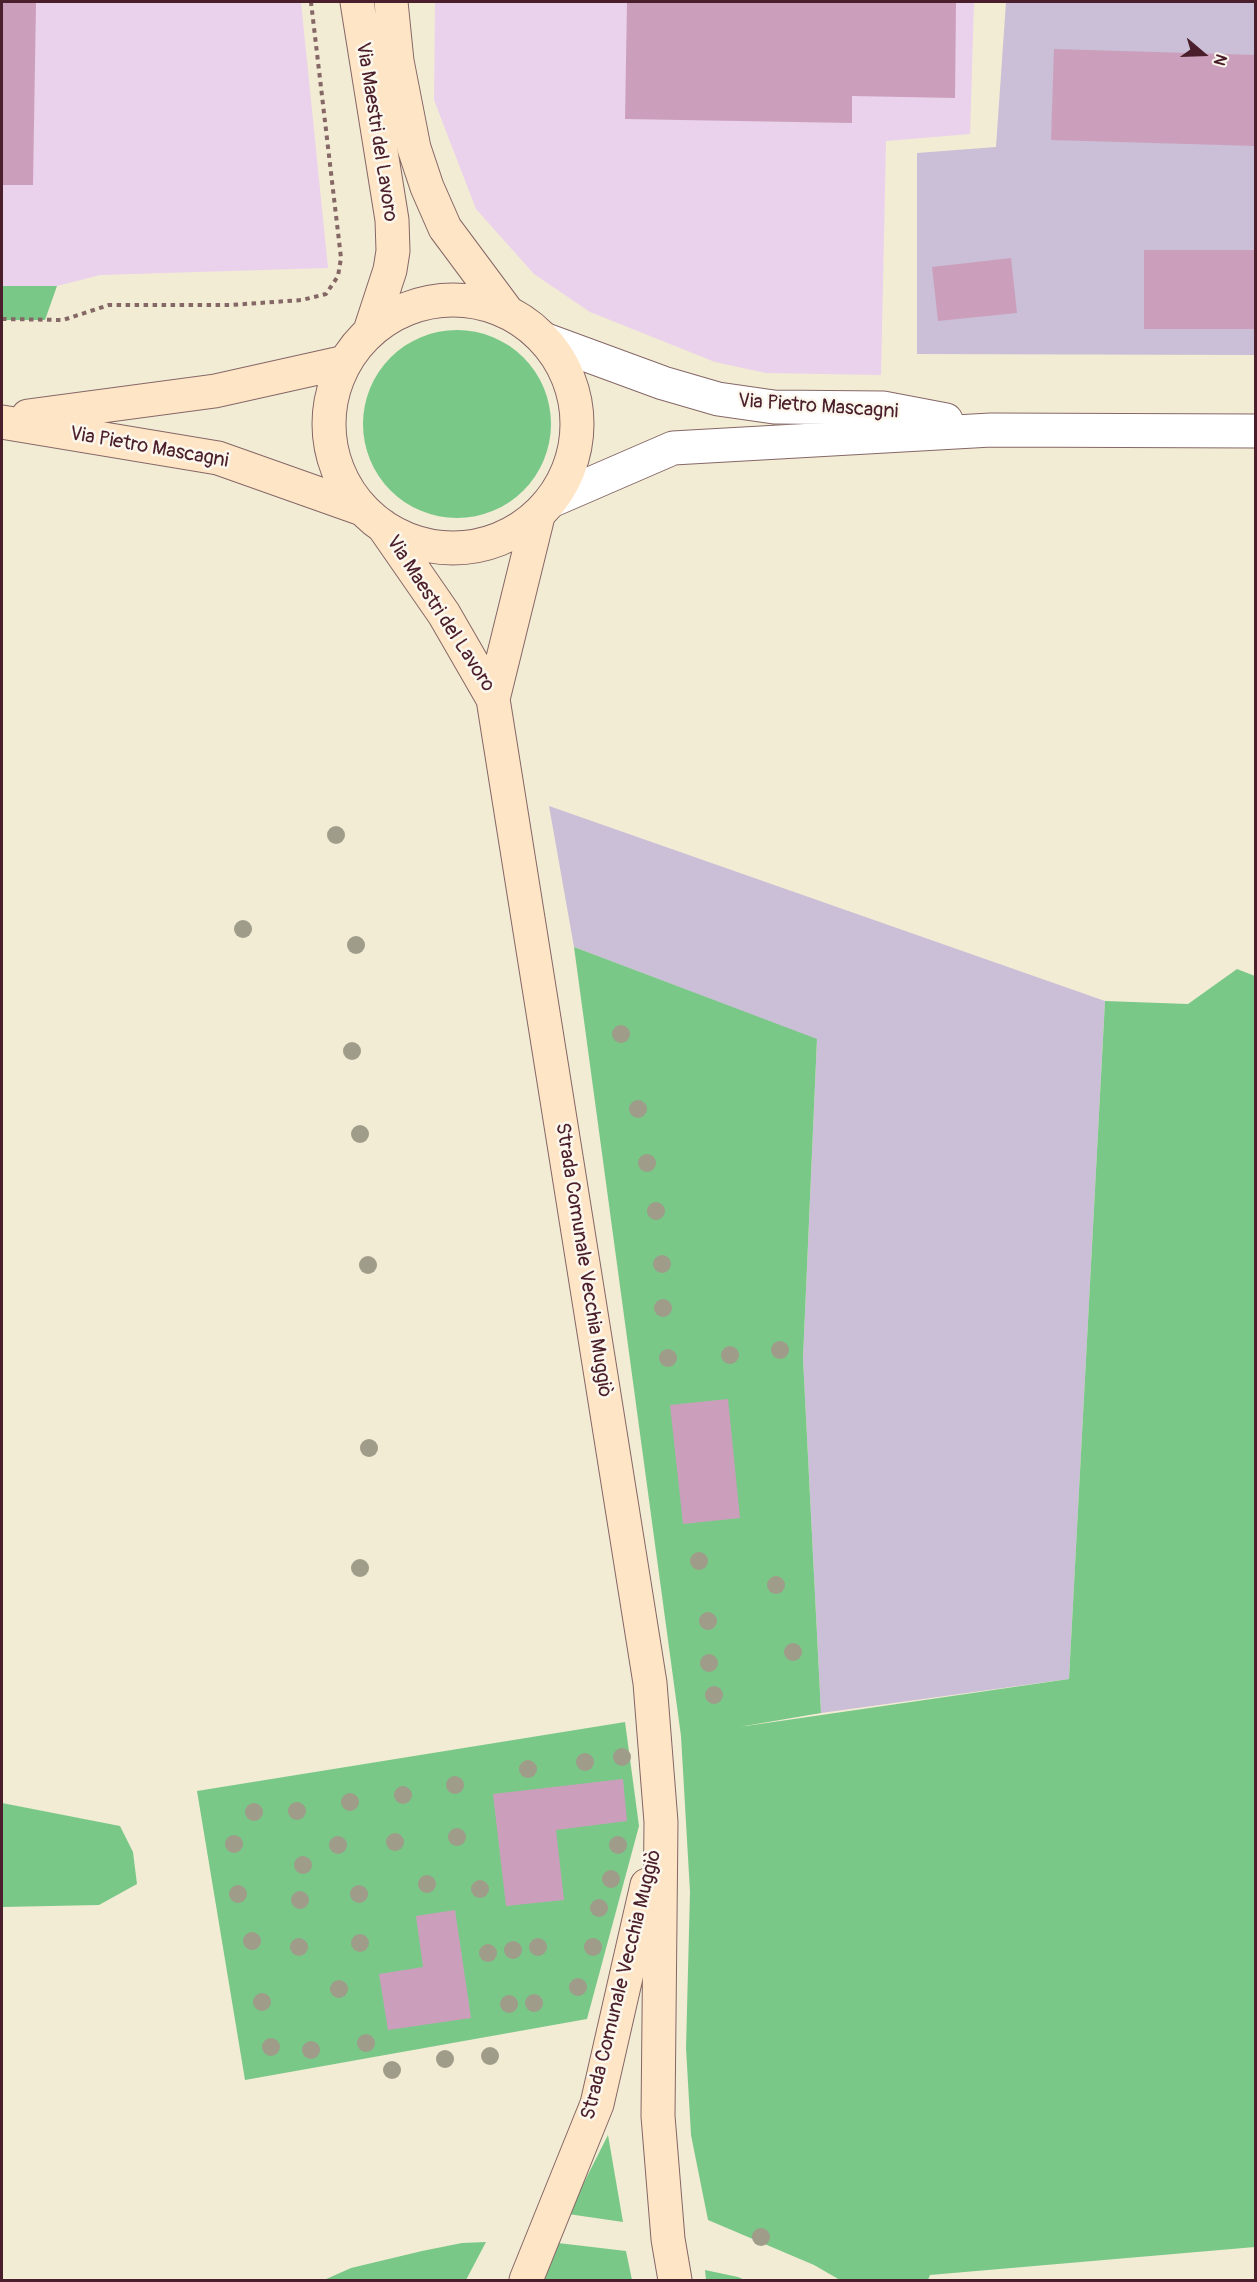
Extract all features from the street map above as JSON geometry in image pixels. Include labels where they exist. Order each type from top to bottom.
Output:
[{"type":"main road","name":"Via Maestri del Lavoro","points":[[357,2],[392,220],[393,250],[390,270],[370,331],[345,362],[332,399],[330,438],[340,476],[444,615],[493,699]]},
{"type":"main road","name":"Via Maestri del Lavoro","points":[[391,2],[397,61],[411,137],[427,187],[445,228],[506,310]]},
{"type":"main road","points":[[370,331],[393,314],[420,303],[449,299],[478,301],[506,310],[546,340]]},
{"type":"main road","name":"Via Maestri del Lavoro","points":[[493,699],[545,508],[576,447],[574,390],[546,340]]},
{"type":"main road","name":"Via Pietro Mascagni","points":[[2,421],[215,392],[345,362]]},
{"type":"main road","name":"Via Pietro Mascagni","points":[[2,421],[218,458],[372,518],[421,544],[462,548],[502,539],[545,508]]},
{"type":"main road","name":"Strada Comunale Vecchia Muggiò","points":[[493,699],[650,1683],[661,1822],[658,2116],[668,2239],[675,2280]]},
{"type":"main road","name":"Strada Comunale Vecchia Muggiò","points":[[526,2280],[597,2103],[661,1822]]},
{"type":"street","name":"Via Pietro Mascagni","points":[[546,340],[663,383],[718,399],[774,407],[883,408],[992,430]]},
{"type":"street","name":"Via Pietro Mascagni","points":[[545,508],[673,448],[992,430],[1256,431]]},
{"type":"path","points":[[2,319],[63,320],[109,305],[231,304],[302,300],[326,294],[338,276],[341,258],[311,2]]},
{"type":"shaded area","points":[[2,2],[301,2],[328,268],[100,275],[57,286],[2,286]]},
{"type":"shaded area","points":[[435,2],[974,2],[970,134],[886,141],[881,375],[766,373],[715,362],[590,312],[534,274],[476,209],[434,100]]},
{"type":"shaded area","points":[[1006,2],[1255,2],[1255,355],[917,354],[917,153],[996,147]]},
{"type":"shaded area","points":[[549,806],[1105,1001],[1069,1679],[821,1713],[803,1358],[817,1040],[574,947]]},
{"type":"green space","points":[[2,286],[57,286],[45,320],[2,320]]},
{"type":"green space","points":[[448,330],[466,330],[493,337],[524,357],[544,388],[551,424],[544,460],[524,491],[493,511],[466,518],[448,518],[413,507],[397,497],[384,484],[367,451],[363,433],[363,415],[374,380],[384,364],[397,351],[430,334]]},
{"type":"green space","points":[[574,947],[817,1039],[803,1358],[821,1713],[739,1727],[1069,1679],[1105,1001],[1188,1004],[1237,969],[1255,976],[1255,2247],[930,2275],[928,2280],[840,2280],[814,2265],[708,2220],[691,2135],[686,2048],[690,1892],[681,1736]]},
{"type":"green space","points":[[625,1722],[639,1826],[587,2019],[245,2080],[197,1791]]},
{"type":"green space","points":[[2,1803],[120,1826],[133,1852],[137,1884],[99,1905],[2,1907]]},
{"type":"green space","points":[[608,2135],[623,2222],[568,2214]]},
{"type":"green space","points":[[486,2242],[466,2280],[324,2280],[351,2268],[422,2251],[462,2243]]},
{"type":"green space","points":[[558,2243],[626,2251],[632,2280],[542,2280]]},
{"type":"green space","points":[[705,2270],[738,2277],[745,2280],[706,2280]]},
{"type":"building","points":[[2,2],[36,2],[33,185],[2,185]]},
{"type":"building","points":[[627,2],[956,2],[955,98],[852,96],[852,123],[625,119]]},
{"type":"building","points":[[1054,49],[1256,55],[1256,146],[1051,140]]},
{"type":"building","points":[[1144,250],[1256,250],[1256,329],[1144,329]]},
{"type":"building","points":[[1011,258],[1017,313],[938,321],[932,267]]},
{"type":"building","points":[[728,1399],[740,1518],[683,1524],[670,1405]]},
{"type":"building","points":[[623,1779],[627,1821],[556,1830],[564,1900],[506,1906],[493,1794]]},
{"type":"building","points":[[455,1910],[471,2018],[388,2030],[379,1974],[423,1967],[416,1916]]}]
